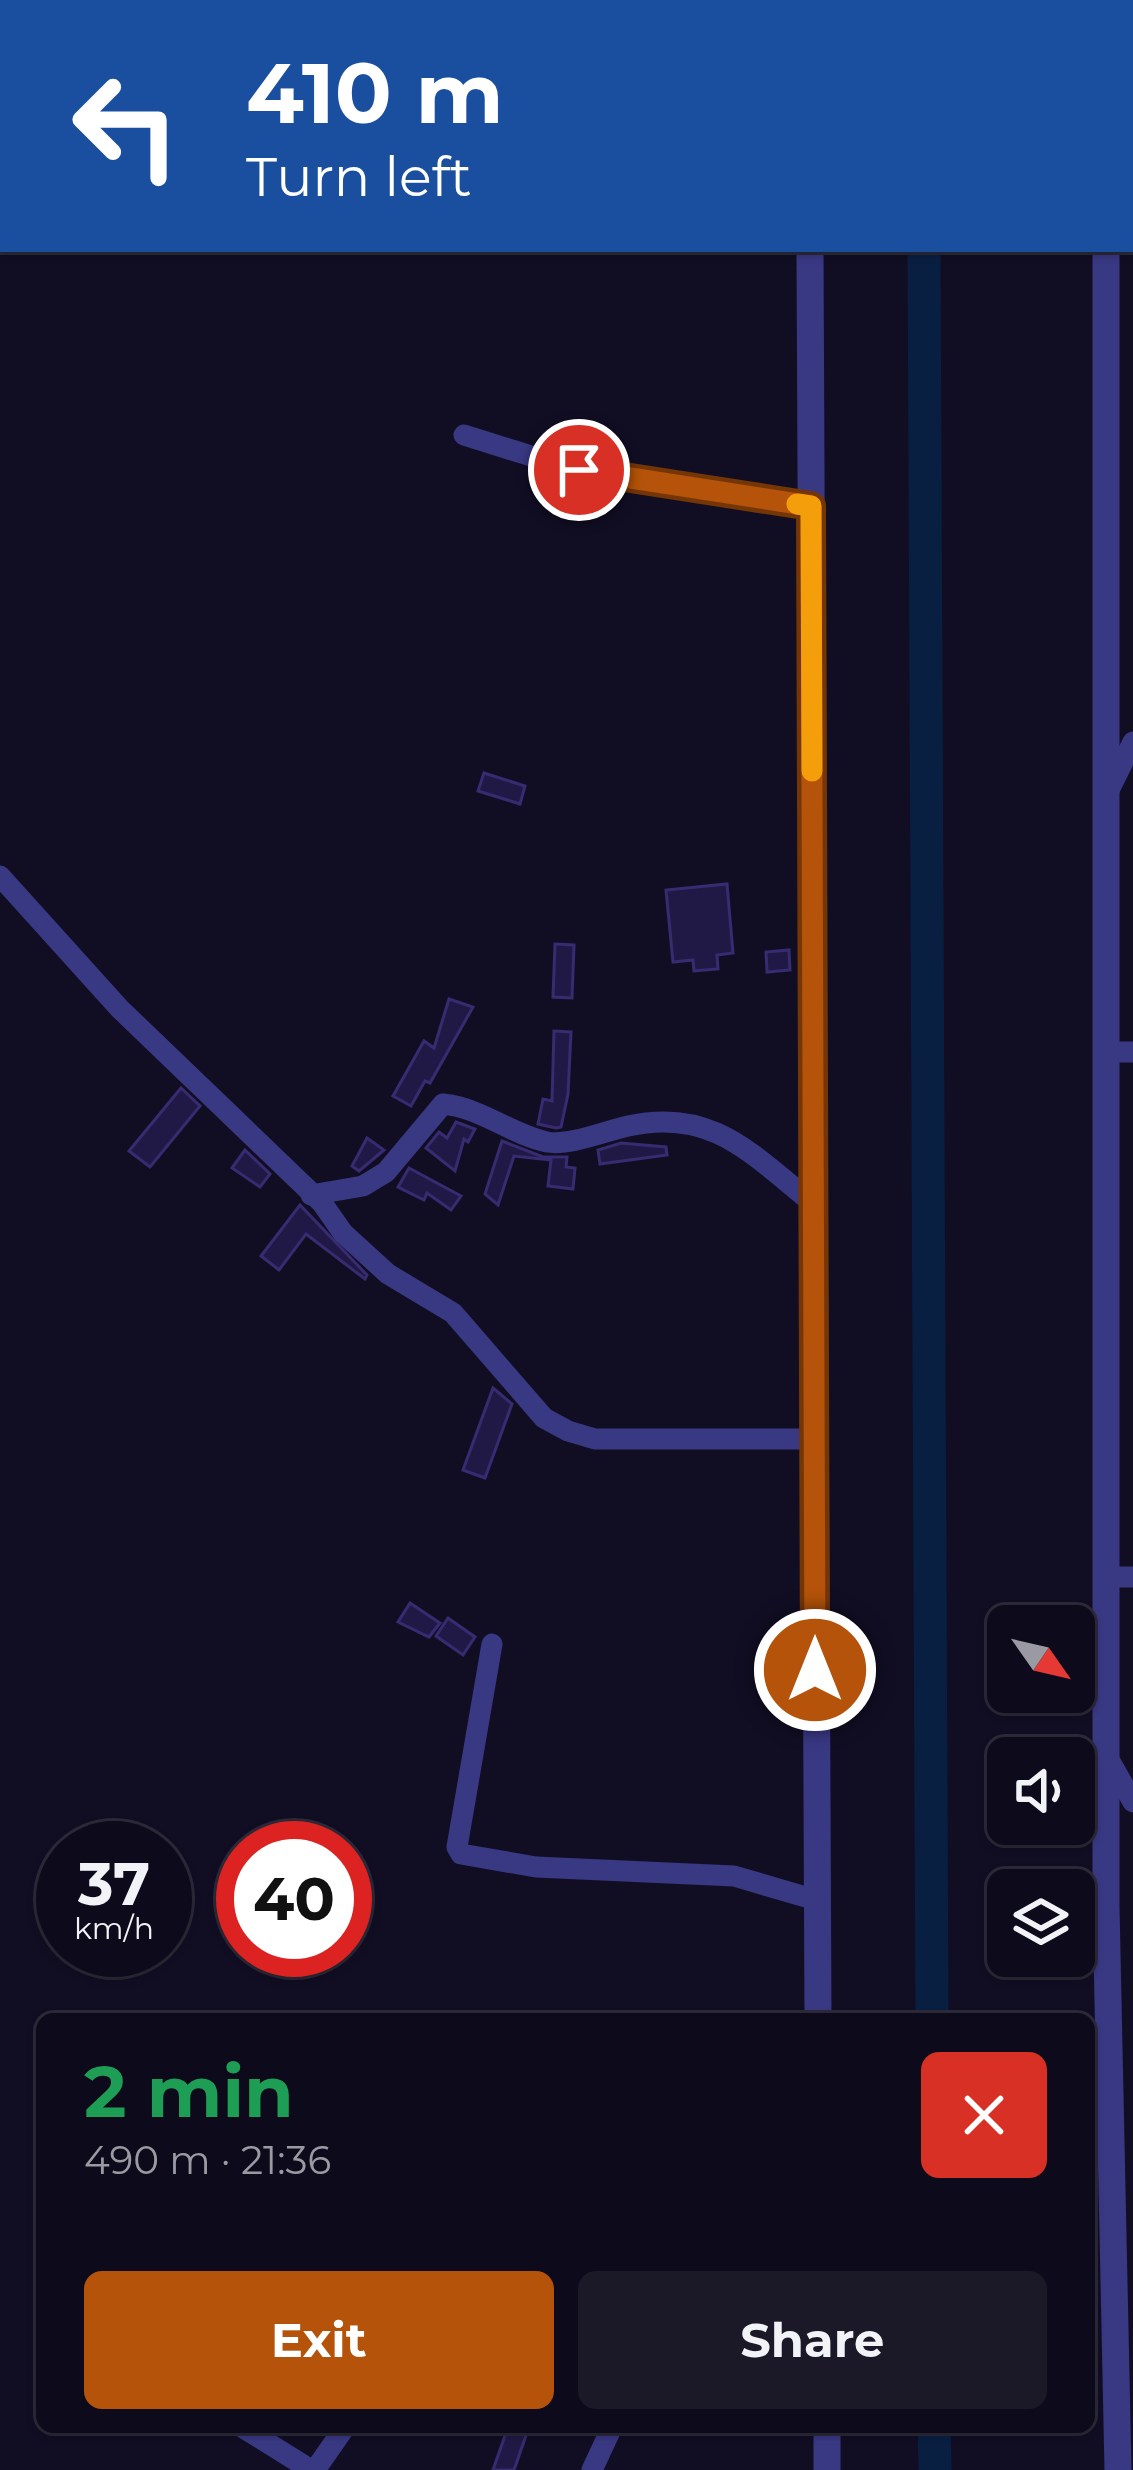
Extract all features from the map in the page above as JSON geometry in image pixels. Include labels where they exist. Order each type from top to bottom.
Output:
[{"type":"street","points":[[810,252],[818,2013]]},
{"type":"street","points":[[1106,252],[1102,464],[1108,791],[1121,1052],[1121,1577],[1108,1758],[1122,2113],[1125,2404],[1118,2470]]},
{"type":"street","points":[[464,435],[579,470],[811,506]]},
{"type":"street","points":[[1108,791],[1133,742]]},
{"type":"street","points":[[0,876],[120,1009],[388,1274],[453,1313],[544,1418],[595,1439],[814,1438]]},
{"type":"street","points":[[311,1195],[363,1186],[386,1172],[443,1104],[474,1107],[547,1142],[637,1124],[693,1121],[721,1131],[814,1204]]},
{"type":"street","points":[[492,1644],[457,1847],[461,1854],[536,1867],[734,1876],[817,1900]]},
{"type":"street","points":[[1108,1758],[1133,1802]]},
{"type":"street","points":[[252,2433],[313,2470],[340,2433]]},
{"type":"street","points":[[592,2470],[609,2433]]},
{"type":"street","points":[[827,2433],[827,2470]]},
{"type":"building","points":[[484,773],[525,786],[520,804],[478,791]]},
{"type":"building","points":[[727,884],[733,953],[717,955],[718,969],[694,971],[693,960],[673,962],[666,890]]},
{"type":"building","points":[[555,944],[574,945],[572,998],[553,997]]},
{"type":"building","points":[[789,950],[790,970],[767,972],[766,952]]},
{"type":"building","points":[[449,999],[473,1007],[430,1083],[425,1081],[411,1106],[393,1096],[424,1041],[434,1048]]},
{"type":"building","points":[[554,1031],[571,1032],[568,1094],[561,1127],[556,1128],[538,1124],[543,1099],[552,1101]]},
{"type":"building","points":[[181,1088],[200,1106],[150,1167],[129,1151]]},
{"type":"building","points":[[456,1122],[475,1129],[468,1142],[464,1139],[455,1171],[426,1148],[439,1132],[447,1138]]},
{"type":"building","points":[[367,1138],[384,1150],[359,1171],[352,1166]]},
{"type":"building","points":[[502,1141],[543,1157],[567,1157],[566,1167],[575,1168],[573,1189],[548,1186],[551,1160],[514,1156],[498,1205],[485,1194]]},
{"type":"building","points":[[621,1143],[666,1147],[667,1155],[600,1164],[598,1150]]},
{"type":"building","points":[[245,1150],[270,1174],[260,1187],[232,1168]]},
{"type":"building","points":[[409,1168],[461,1196],[451,1210],[427,1193],[424,1200],[398,1187]]},
{"type":"building","points":[[300,1205],[367,1275],[365,1279],[306,1234],[279,1270],[261,1256]]},
{"type":"building","points":[[493,1388],[512,1404],[485,1478],[463,1470]]},
{"type":"building","points":[[410,1603],[440,1623],[429,1637],[398,1622]]},
{"type":"building","points":[[448,1618],[475,1637],[463,1655],[436,1636]]},
{"type":"building","points":[[506,2433],[527,2433],[514,2470],[493,2470]]},
{"type":"waterway","points":[[924,252],[932,2013]]},
{"type":"waterway","points":[[934,2433],[935,2470]]},
{"type":"slow traffic","points":[[797,504],[811,506],[812,771]]},
{"type":"route","points":[[579,470],[811,506],[815,1670]]}]
